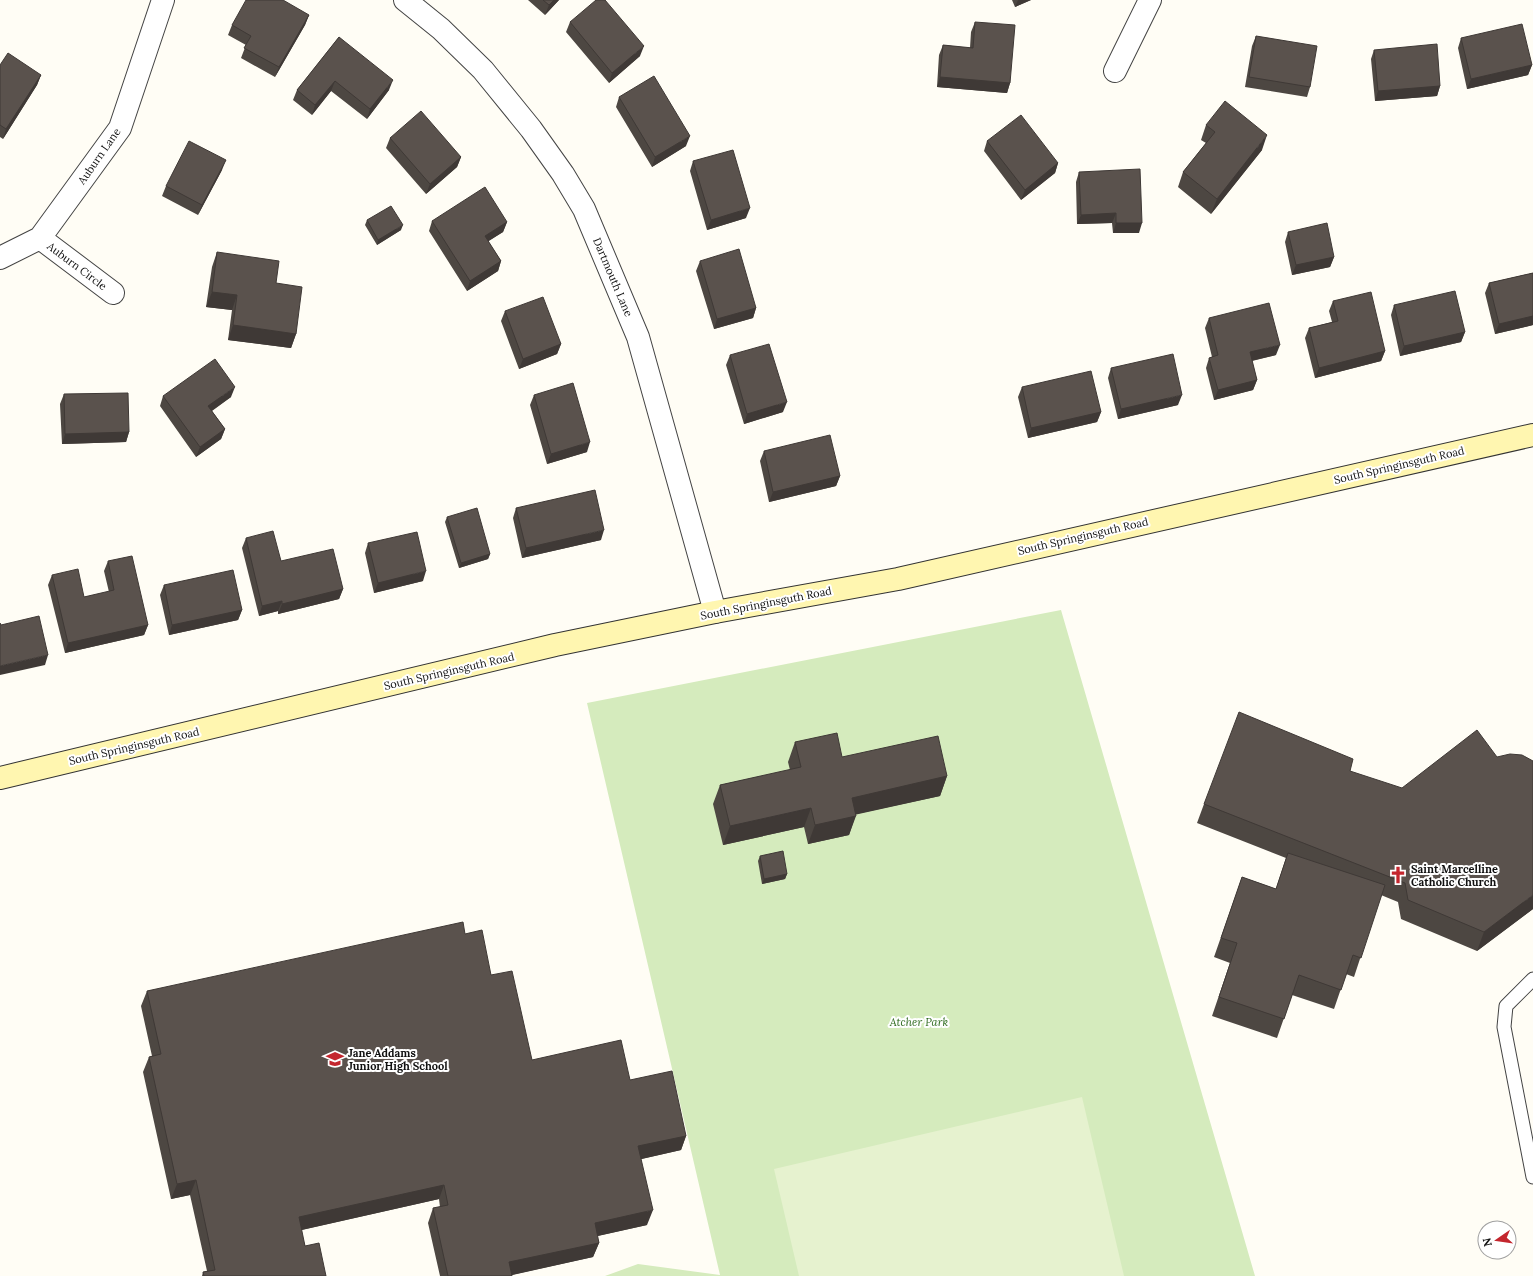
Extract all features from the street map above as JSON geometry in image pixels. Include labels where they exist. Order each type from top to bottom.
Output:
[{"type":"street","name":"Auburn Lane","points":[[0,258],[40,238],[120,128],[164,0]]},
{"type":"street","name":"Dartmouth Lane","points":[[405,0],[441,29],[483,70],[563,174],[584,209],[638,337],[716,612]]},
{"type":"street","points":[[1114,71],[1150,0]]},
{"type":"street","name":"Auburn Circle","points":[[40,238],[113,293]]},
{"type":"street","name":"South Springinsguth Road","points":[[0,778],[548,647],[716,612],[898,578],[1533,435]]},
{"type":"lane","points":[[1533,979],[1506,1006],[1504,1027],[1533,1177]]},
{"type":"green space","name":"Atcher Park","points":[[1061,610],[1255,1276],[605,1276],[638,1264],[720,1275],[587,703]]},
{"type":"green space","points":[[1082,1097],[1124,1276],[799,1276],[774,1169]]},
{"type":"building","points":[[246,0],[283,0],[309,15],[279,67],[244,48],[251,36],[232,25]]},
{"type":"building","points":[[543,0],[554,0],[549,5]]},
{"type":"building","points":[[596,0],[605,0],[644,46],[612,73],[570,22]]},
{"type":"building","points":[[975,22],[1015,25],[1010,83],[940,77],[943,45],[973,48]]},
{"type":"building","points":[[1522,24],[1532,65],[1471,79],[1461,38]]},
{"type":"building","points":[[1256,36],[1317,46],[1310,87],[1249,77]]},
{"type":"building","points":[[339,37],[393,80],[370,109],[335,81],[315,105],[297,90]]},
{"type":"building","points":[[1437,44],[1440,86],[1378,91],[1374,50]]},
{"type":"building","points":[[8,53],[41,75],[6,129],[0,125],[0,65]]},
{"type":"building","points":[[654,76],[690,136],[655,157],[619,97]]},
{"type":"building","points":[[1225,101],[1267,135],[1217,199],[1183,172],[1215,132],[1206,125]]},
{"type":"building","points":[[421,111],[461,157],[430,184],[390,138]]},
{"type":"building","points":[[1021,115],[1058,163],[1025,190],[987,141]]},
{"type":"building","points":[[189,141],[226,160],[202,205],[166,186]]},
{"type":"building","points":[[733,150],[750,208],[711,220],[693,161]]},
{"type":"building","points":[[1140,169],[1142,223],[1116,223],[1116,213],[1081,215],[1079,172]]},
{"type":"building","points":[[485,187],[507,222],[485,236],[501,261],[470,281],[432,221]]},
{"type":"building","points":[[391,206],[403,225],[378,240],[367,220]]},
{"type":"building","points":[[1327,223],[1334,257],[1296,265],[1288,232]]},
{"type":"building","points":[[739,249],[756,308],[717,319],[700,261]]},
{"type":"building","points":[[217,252],[279,261],[276,283],[302,287],[296,334],[233,325],[237,295],[212,292]]},
{"type":"building","points":[[1533,273],[1533,316],[1499,324],[1489,283]]},
{"type":"building","points":[[1455,291],[1465,332],[1404,346],[1394,305]]},
{"type":"building","points":[[1371,292],[1385,351],[1319,368],[1309,328],[1338,321],[1333,301]]},
{"type":"building","points":[[543,297],[561,344],[523,359],[505,311]]},
{"type":"building","points":[[1269,303],[1280,345],[1250,352],[1257,380],[1218,390],[1209,358],[1218,355],[1209,318]]},
{"type":"building","points":[[769,344],[787,402],[747,414],[730,355]]},
{"type":"building","points":[[1173,354],[1182,395],[1121,409],[1111,368]]},
{"type":"building","points":[[215,359],[235,387],[208,406],[225,429],[200,447],[163,396]]},
{"type":"building","points":[[1091,371],[1101,412],[1031,428],[1022,387]]},
{"type":"building","points":[[573,383],[590,442],[551,454],[534,395]]},
{"type":"building","points":[[128,393],[129,432],[65,434],[64,394]]},
{"type":"building","points":[[830,435],[840,476],[773,492],[764,451]]},
{"type":"building","points":[[595,490],[604,530],[526,548],[516,508]]},
{"type":"building","points":[[477,508],[490,554],[461,563],[447,517]]},
{"type":"building","points":[[273,531],[281,561],[333,549],[343,589],[282,604],[282,601],[262,606],[246,538]]},
{"type":"building","points":[[417,532],[426,571],[378,583],[368,543]]},
{"type":"building","points":[[132,556],[148,625],[68,643],[52,575],[78,569],[84,597],[114,590],[108,561]]},
{"type":"building","points":[[233,570],[242,610],[172,625],[164,585]]},
{"type":"building","points":[[39,616],[48,655],[0,666],[0,623],[1,625]]},
{"type":"building","points":[[1239,712],[1353,759],[1350,771],[1402,788],[1477,730],[1497,757],[1510,754],[1522,755],[1533,761],[1533,895],[1484,932],[1408,900],[1405,883],[1204,804]]},
{"type":"building","points":[[837,733],[842,757],[938,736],[947,776],[852,798],[856,816],[815,825],[811,808],[730,826],[720,785],[801,767],[795,742]]},
{"type":"building","points":[[783,851],[787,874],[764,879],[760,856]]},
{"type":"building","points":[[1288,853],[1385,885],[1361,958],[1353,955],[1341,990],[1299,975],[1284,1019],[1219,997],[1237,943],[1221,938],[1242,877],[1276,889]]},
{"type":"building","name":"Jane Addams Junior High School","points":[[463,922],[465,934],[482,930],[491,975],[512,971],[532,1060],[621,1040],[630,1080],[672,1071],[686,1136],[638,1146],[653,1210],[595,1223],[599,1243],[509,1262],[512,1276],[448,1276],[433,1208],[448,1205],[444,1185],[299,1217],[305,1246],[319,1243],[326,1276],[204,1276],[203,1272],[215,1270],[196,1180],[177,1184],[149,1057],[161,1054],[147,991]]},
{"type":"place","name":"Saint Marcelline Catholic Church","points":[[1398,875]]},
{"type":"place","name":"Jane Addams Junior High School","points":[[335,1059]]}]
